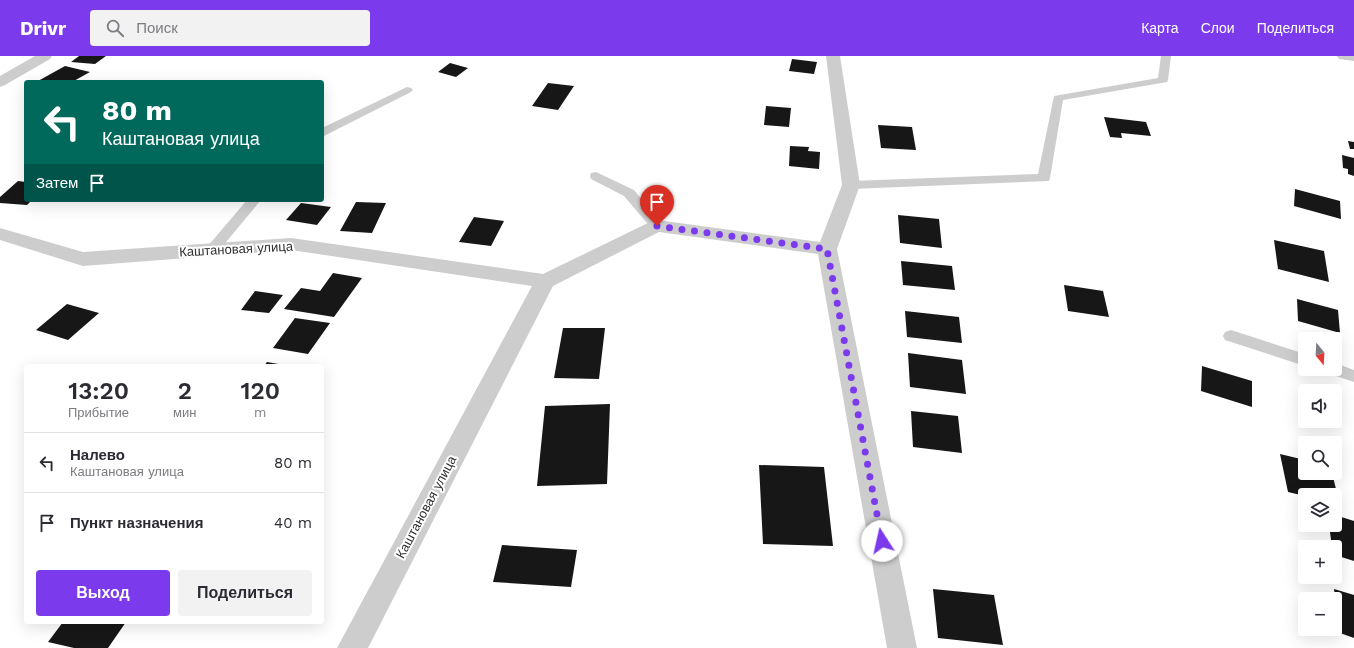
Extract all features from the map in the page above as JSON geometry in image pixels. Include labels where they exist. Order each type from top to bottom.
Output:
[{"type":"street","points":[[0,82],[45,56]]},
{"type":"street","points":[[833,56],[851,185],[827,249],[902,648]]},
{"type":"street","points":[[1344,56],[1354,57]]},
{"type":"street","points":[[545,281],[657,226],[827,249]]},
{"type":"street","name":"Каштановая улица","points":[[0,234],[83,259],[291,244],[545,281],[352,648]]},
{"type":"lane","points":[[851,185],[1044,178],[1058,98],[1163,80],[1166,56]]},
{"type":"lane","points":[[324,132],[407,90]]},
{"type":"lane","points":[[596,176],[629,193],[657,226]]},
{"type":"lane","points":[[212,250],[252,202]]},
{"type":"lane","points":[[1231,336],[1298,358]]},
{"type":"lane","points":[[1342,372],[1354,376]]},
{"type":"building","points":[[79,56],[106,56],[95,64],[71,62]]},
{"type":"building","points":[[792,59],[817,62],[814,74],[789,71]]},
{"type":"building","points":[[450,63],[468,68],[456,77],[438,72]]},
{"type":"building","points":[[65,66],[90,72],[76,80],[40,80]]},
{"type":"building","points":[[548,83],[574,86],[558,110],[532,106]]},
{"type":"building","points":[[766,106],[791,108],[789,127],[764,125]]},
{"type":"building","points":[[1104,117],[1146,122],[1151,136],[1121,133],[1122,138],[1110,137]]},
{"type":"building","points":[[878,125],[912,127],[916,150],[881,148]]},
{"type":"building","points":[[1348,141],[1354,142],[1354,149],[1350,149]]},
{"type":"building","points":[[790,146],[809,147],[808,151],[820,152],[819,169],[789,166]]},
{"type":"building","points":[[1342,155],[1354,158],[1354,176],[1348,174],[1348,169],[1343,168]]},
{"type":"building","points":[[18,181],[24,182],[24,202],[30,202],[27,205],[0,203],[0,197]]},
{"type":"building","points":[[1295,189],[1340,201],[1341,219],[1294,206]]},
{"type":"building","points":[[356,202],[386,203],[372,233],[340,231]]},
{"type":"building","points":[[301,203],[331,207],[317,225],[286,220]]},
{"type":"building","points":[[898,215],[939,219],[942,248],[900,243]]},
{"type":"building","points":[[474,217],[504,221],[491,246],[459,242]]},
{"type":"building","points":[[1274,240],[1324,251],[1329,282],[1278,269]]},
{"type":"building","points":[[901,261],[952,266],[955,290],[903,285]]},
{"type":"building","points":[[333,273],[362,278],[334,317],[284,309],[301,288],[320,291]]},
{"type":"building","points":[[1064,285],[1103,291],[1109,317],[1068,311]]},
{"type":"building","points":[[255,291],[283,295],[269,313],[241,310]]},
{"type":"building","points":[[1297,299],[1338,310],[1340,332],[1336,332],[1298,321]]},
{"type":"building","points":[[67,304],[99,313],[68,340],[36,330]]},
{"type":"building","points":[[905,311],[959,317],[962,343],[907,337]]},
{"type":"building","points":[[295,318],[330,323],[308,354],[273,348]]},
{"type":"building","points":[[563,328],[605,328],[599,379],[554,378]]},
{"type":"building","points":[[908,353],[962,360],[966,394],[910,387]]},
{"type":"building","points":[[267,362],[278,364],[266,364]]},
{"type":"building","points":[[1202,366],[1252,381],[1252,407],[1201,391]]},
{"type":"building","points":[[610,404],[607,484],[537,486],[545,406]]},
{"type":"building","points":[[911,411],[958,416],[962,453],[913,447]]},
{"type":"building","points":[[1280,454],[1298,458],[1298,480],[1334,480],[1336,488],[1298,488],[1298,494],[1288,492]]},
{"type":"building","points":[[759,465],[824,467],[833,546],[763,544]]},
{"type":"building","points":[[1342,517],[1354,521],[1354,561],[1342,557],[1342,540],[1331,540],[1330,532],[1342,532]]},
{"type":"building","points":[[502,545],[577,550],[571,587],[493,582]]},
{"type":"building","points":[[933,589],[994,595],[1003,645],[938,638]]},
{"type":"building","points":[[1334,589],[1354,595],[1354,638],[1342,634],[1342,592],[1334,592]]},
{"type":"building","points":[[62,624],[125,624],[108,648],[74,648],[48,642]]},
{"type":"route","points":[[657,226],[827,249],[882,541]]}]
